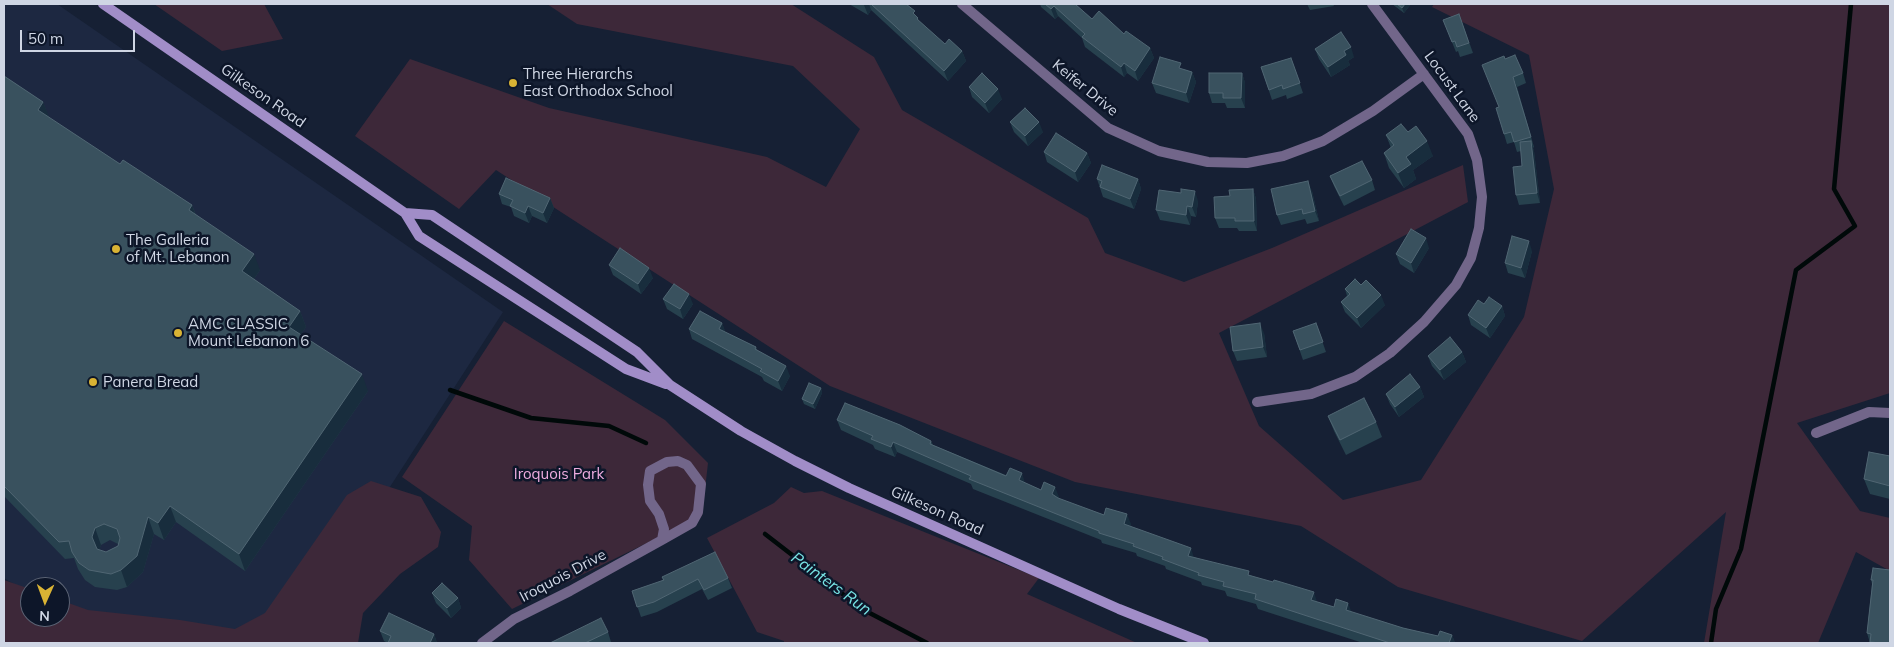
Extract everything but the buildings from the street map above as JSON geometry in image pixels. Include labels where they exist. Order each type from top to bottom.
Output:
[{"type":"street","name":"Gilkeson Road","points":[[103,4],[405,213],[419,236],[626,369],[670,385]]},
{"type":"street","name":"Keifer Drive","points":[[962,4],[1108,128],[1159,151],[1208,162],[1247,163],[1283,156],[1323,141],[1374,111],[1424,74]]},
{"type":"street","name":"Locust Lane","points":[[1257,402],[1310,394],[1355,377],[1390,352],[1424,322],[1456,285],[1472,258],[1479,228],[1482,197],[1477,160],[1468,134],[1372,4]]},
{"type":"street","name":"Gilkeson Road","points":[[405,213],[432,215],[440,220],[637,352],[670,385],[741,431],[849,488],[1119,609],[1204,643]]},
{"type":"street","points":[[1816,433],[1869,412],[1890,413]]},
{"type":"street","name":"Iroquois Drive","points":[[482,643],[514,619],[570,592],[662,540],[692,523],[698,512],[701,484],[687,465],[678,462],[667,462],[650,471],[648,484],[650,501],[660,514],[664,529],[662,540]]},
{"type":"shaded area","points":[[4,4],[57,4],[503,312],[289,643],[70,613],[70,577],[20,577],[20,588],[4,578]]},
{"type":"green space","points":[[154,4],[264,4],[283,39],[222,51]]},
{"type":"green space","points":[[547,4],[791,4],[874,57],[902,110],[1088,218],[1105,253],[1184,282],[1272,248],[1463,165],[1468,202],[1219,333],[1259,426],[1343,500],[1421,480],[1524,317],[1554,189],[1529,55],[1432,7],[1434,4],[1890,4],[1890,393],[1797,423],[1860,511],[1890,518],[1890,571],[1856,552],[1818,643],[1704,643],[1726,512],[1582,641],[1398,587],[1301,526],[1075,482],[830,386],[496,170],[459,209],[355,136],[410,59],[549,108],[767,157],[826,187],[860,129],[793,66],[577,24]]},
{"type":"green space","name":"Iroquois Park","points":[[504,321],[665,420],[708,463],[702,516],[512,609],[469,560],[472,526],[402,477]]},
{"type":"green space","points":[[371,481],[421,497],[441,532],[438,547],[400,574],[363,613],[358,643],[4,643],[4,580],[20,586],[20,627],[70,627],[70,604],[88,610],[180,620],[235,629],[265,613],[347,495]]},
{"type":"green space","points":[[791,487],[804,493],[822,491],[1039,578],[1027,594],[1137,643],[784,643],[784,641],[757,632],[707,538],[774,503]]},
{"type":"waterway","points":[[1711,643],[1716,609],[1741,549],[1796,270],[1855,226],[1834,189],[1851,4]]},
{"type":"waterway","name":"Painters Run","points":[[450,390],[531,418],[609,426],[646,443]]},
{"type":"waterway","name":"Painters Run","points":[[765,534],[862,609],[927,643]]},
{"type":"place","name":"Three Hierarchs East Orthodox School","points":[[513,83]]},
{"type":"place","name":"The Galleria of Mt. Lebanon","points":[[116,249]]},
{"type":"place","name":"AMC CLASSIC Mount Lebanon 6","points":[[178,333]]},
{"type":"place","name":"Panera Bread","points":[[93,382]]}]
